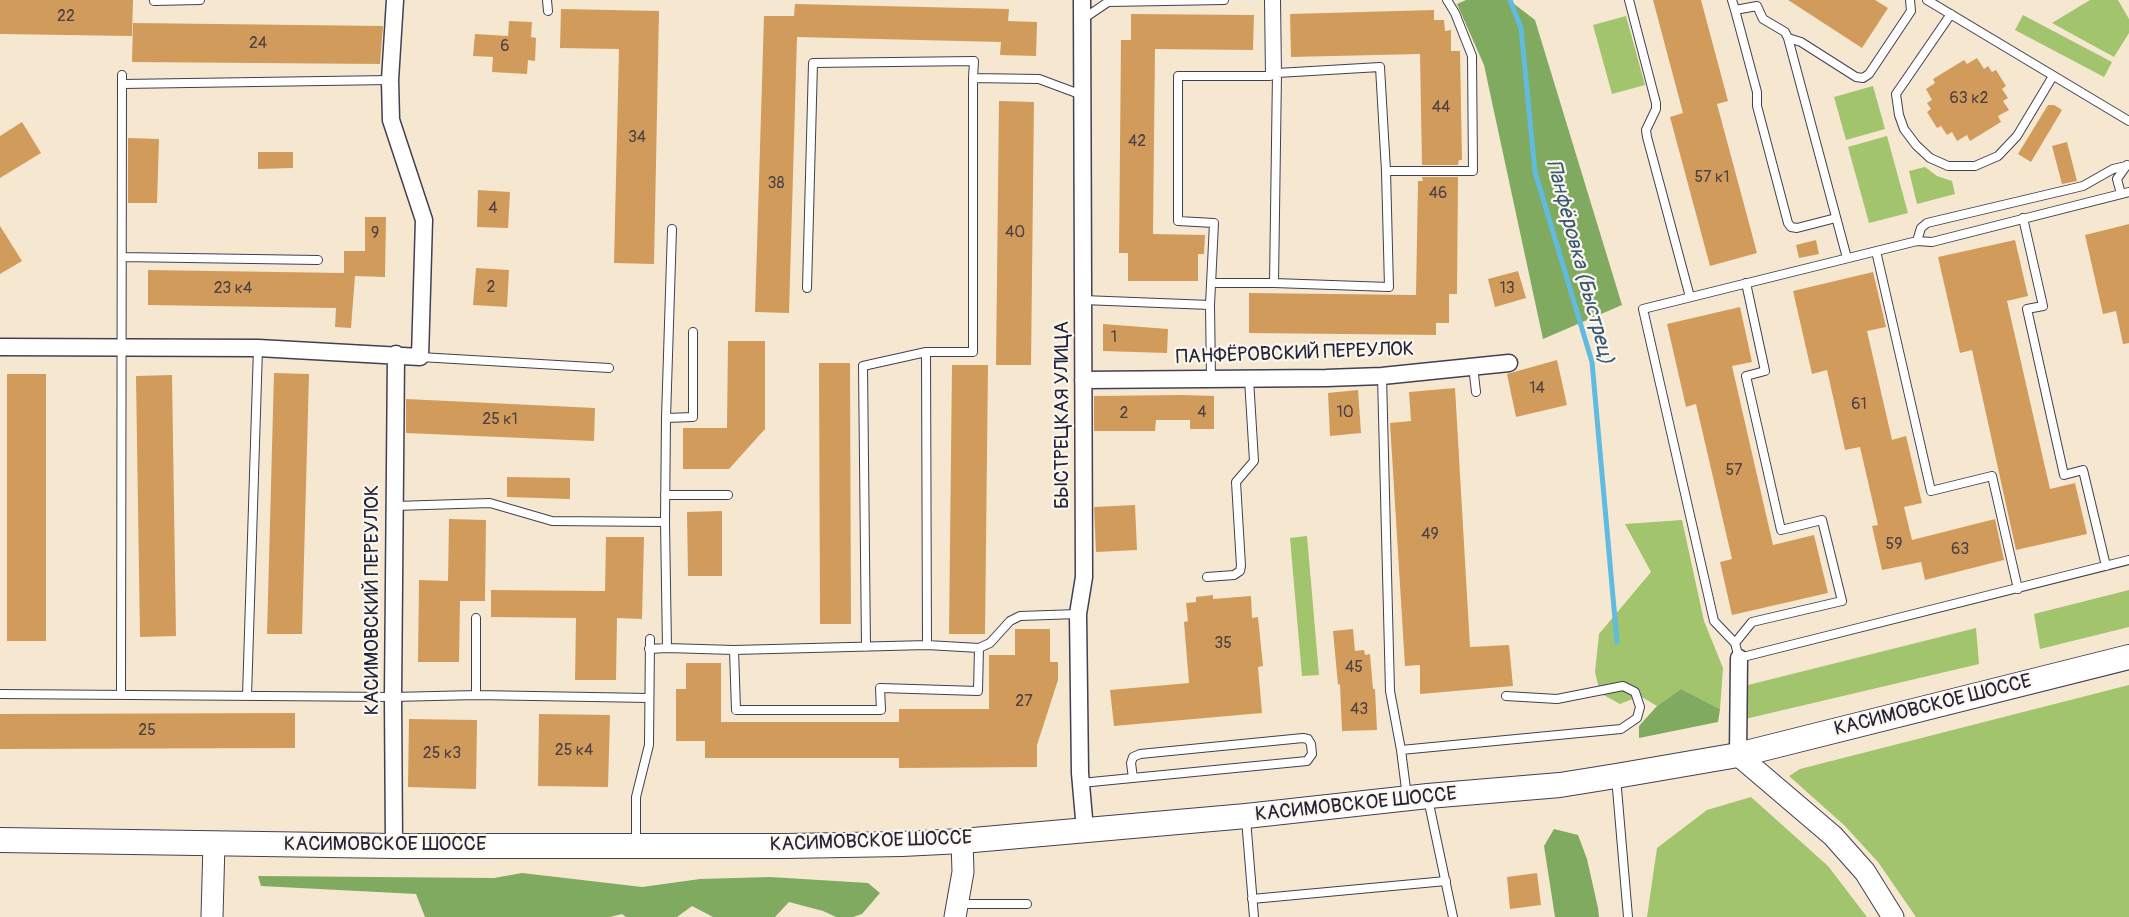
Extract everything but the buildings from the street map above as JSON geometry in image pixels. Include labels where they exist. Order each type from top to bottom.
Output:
[{"type":"main road","name":"КАСИМОВСКОЕ ШОССЕ","points":[[0,840],[394,846],[636,844],[786,846],[963,841],[1560,785],[1738,755],[2129,657]]},
{"type":"street","points":[[0,347],[258,348],[420,357],[424,220],[392,120],[390,80],[395,0]]},
{"type":"street","name":"БЫСТРЕЦКАЯ УЛИЦА","points":[[1082,0],[1084,577],[1078,614],[1081,783],[1085,830]]},
{"type":"street","name":"КАСИМОВСКИЙ ПЕРЕУЛОК","points":[[394,846],[396,354]]},
{"type":"street","name":"ПАНФЁРОВСКИЙ ПЕРЕУЛОК","points":[[1083,380],[1382,375],[1509,363]]},
{"type":"street","points":[[1737,650],[1738,755],[1833,836],[1865,872],[1893,917]]},
{"type":"street","points":[[956,910],[963,872],[963,841]]},
{"type":"street","points":[[212,917],[214,843]]},
{"type":"lane","points":[[154,1],[200,0]]},
{"type":"lane","points":[[547,0],[548,11]]},
{"type":"lane","points":[[1083,19],[1108,2],[1224,0]]},
{"type":"lane","points":[[1211,379],[1210,305],[1214,223],[1178,221],[1178,76],[1270,76],[1269,0]]},
{"type":"lane","points":[[1274,283],[1276,0]]},
{"type":"lane","points":[[1386,171],[1473,171],[1472,56],[1455,13],[1447,0]]},
{"type":"lane","points":[[1629,0],[1656,103],[1656,109],[1646,130],[1647,136],[1690,297]]},
{"type":"lane","points":[[1732,0],[1757,92],[1757,106],[1788,223],[1791,227],[1797,228],[1836,218]]},
{"type":"lane","points":[[1788,38],[1802,42],[1856,77],[1863,78],[1869,74],[1911,10],[1911,2],[1925,0],[2129,121]]},
{"type":"lane","points":[[1735,10],[1757,3],[1763,19],[1785,32],[1788,38],[1847,258]]},
{"type":"lane","points":[[1951,14],[1896,94],[1904,129],[1930,158],[1948,166],[1975,166],[1998,156],[2017,136],[2053,76]]},
{"type":"lane","points":[[807,288],[813,63],[974,60],[973,352],[926,352],[863,366],[866,647]]},
{"type":"lane","points":[[1211,283],[1389,287],[1380,67],[1277,73]]},
{"type":"lane","points":[[973,78],[1039,79],[1082,95]]},
{"type":"lane","points":[[121,695],[122,80],[390,80]]},
{"type":"lane","points":[[1737,650],[1714,621],[1643,309],[1917,241],[1932,242],[2125,193],[2117,179],[2128,164]]},
{"type":"lane","points":[[1917,241],[1921,228],[1927,223],[2083,186],[2113,169],[2128,164]]},
{"type":"lane","points":[[2023,218],[2043,306],[2026,309],[2064,475],[2083,470],[2106,566]]},
{"type":"lane","points":[[667,648],[665,495],[672,229]]},
{"type":"lane","points":[[1876,251],[1931,491],[1992,476],[2018,589]]},
{"type":"lane","points":[[122,257],[318,260]]},
{"type":"lane","points":[[1737,650],[1752,622],[1842,601],[1822,520],[1781,530],[1746,376],[1765,371],[1746,284]]},
{"type":"lane","points":[[1083,300],[1210,305]]},
{"type":"lane","points":[[666,418],[693,417],[693,332]]},
{"type":"lane","points":[[247,696],[258,348]]},
{"type":"lane","points":[[926,352],[927,645]]},
{"type":"lane","points":[[420,357],[609,368]]},
{"type":"lane","points":[[1473,366],[1476,392]]},
{"type":"lane","points":[[1382,375],[1390,691],[1401,750],[1446,881],[1453,917]]},
{"type":"lane","points":[[1207,577],[1234,574],[1240,571],[1236,482],[1254,461],[1249,379]]},
{"type":"lane","points":[[665,495],[728,495]]},
{"type":"lane","points":[[395,506],[490,503],[552,521],[665,522]]},
{"type":"lane","points":[[1737,650],[2018,589],[2129,560]]},
{"type":"lane","points":[[650,649],[734,650],[927,645],[979,648],[990,643],[1010,621],[1020,616],[1078,614]]},
{"type":"lane","points":[[476,618],[476,695]]},
{"type":"lane","points":[[636,844],[636,797],[649,745],[650,639]]},
{"type":"lane","points":[[734,650],[736,710],[881,710],[880,688],[978,691],[979,648]]},
{"type":"lane","points":[[1401,750],[1621,729],[1637,718],[1640,707],[1635,692],[1623,686],[1557,699],[1506,696]]},
{"type":"lane","points":[[0,694],[393,697],[476,695],[649,698]]},
{"type":"lane","points":[[1081,783],[1307,761],[1312,754],[1311,744],[1308,739],[1303,738],[1140,754],[1133,757],[1132,778]]},
{"type":"lane","points":[[1616,776],[1628,917]]},
{"type":"lane","points":[[1246,816],[1254,917]]},
{"type":"lane","points":[[1252,899],[1446,881]]},
{"type":"lane","points":[[956,910],[1027,904]]},
{"type":"green space","points":[[1466,0],[1509,0],[1535,20],[1622,305],[1543,339],[1484,65],[1457,4]]},
{"type":"green space","points":[[2090,0],[2118,0],[2129,19],[2129,33],[2114,57],[2052,23]]},
{"type":"green space","points":[[2023,15],[2112,62],[2104,77],[2015,30]]},
{"type":"green space","points":[[1626,16],[1645,85],[1612,94],[1593,25]]},
{"type":"green space","points":[[1873,86],[1885,129],[1846,140],[1834,97]]},
{"type":"green space","points":[[1887,136],[1908,213],[1869,223],[1848,147]]},
{"type":"green space","points":[[1925,167],[1937,176],[1952,181],[1955,194],[1917,204],[1909,171]]},
{"type":"green space","points":[[1682,520],[1704,621],[1723,668],[1720,709],[1681,689],[1657,706],[1640,696],[1620,704],[1600,693],[1595,672],[1599,634],[1651,572],[1625,524]]},
{"type":"green space","points":[[1307,536],[1319,675],[1302,676],[1290,538]]},
{"type":"green space","points":[[2129,590],[2129,627],[2040,649],[2034,614]]},
{"type":"green space","points":[[1976,628],[1979,664],[1745,719],[1748,685]]},
{"type":"green space","points":[[2129,685],[2129,917],[1916,917],[1878,862],[1844,825],[1789,776],[1800,769]]},
{"type":"green space","points":[[1681,689],[1720,709],[1718,722],[1639,738],[1639,726],[1657,706]]},
{"type":"green space","points":[[1751,797],[1828,866],[1867,917],[1647,917],[1657,848],[1707,810]]},
{"type":"green space","points":[[1554,829],[1578,835],[1587,859],[1599,917],[1555,917],[1544,846]]},
{"type":"green space","points":[[522,873],[642,887],[700,879],[770,877],[868,883],[880,893],[862,914],[853,917],[836,917],[789,902],[775,917],[713,917],[692,906],[677,917],[626,917],[622,914],[610,917],[425,917],[416,894],[261,886],[258,876],[494,878]]},
{"type":"waterway","name":"Панфёровка (Быстрец)","points":[[1510,0],[1521,28],[1535,172],[1592,362],[1617,642]]}]
